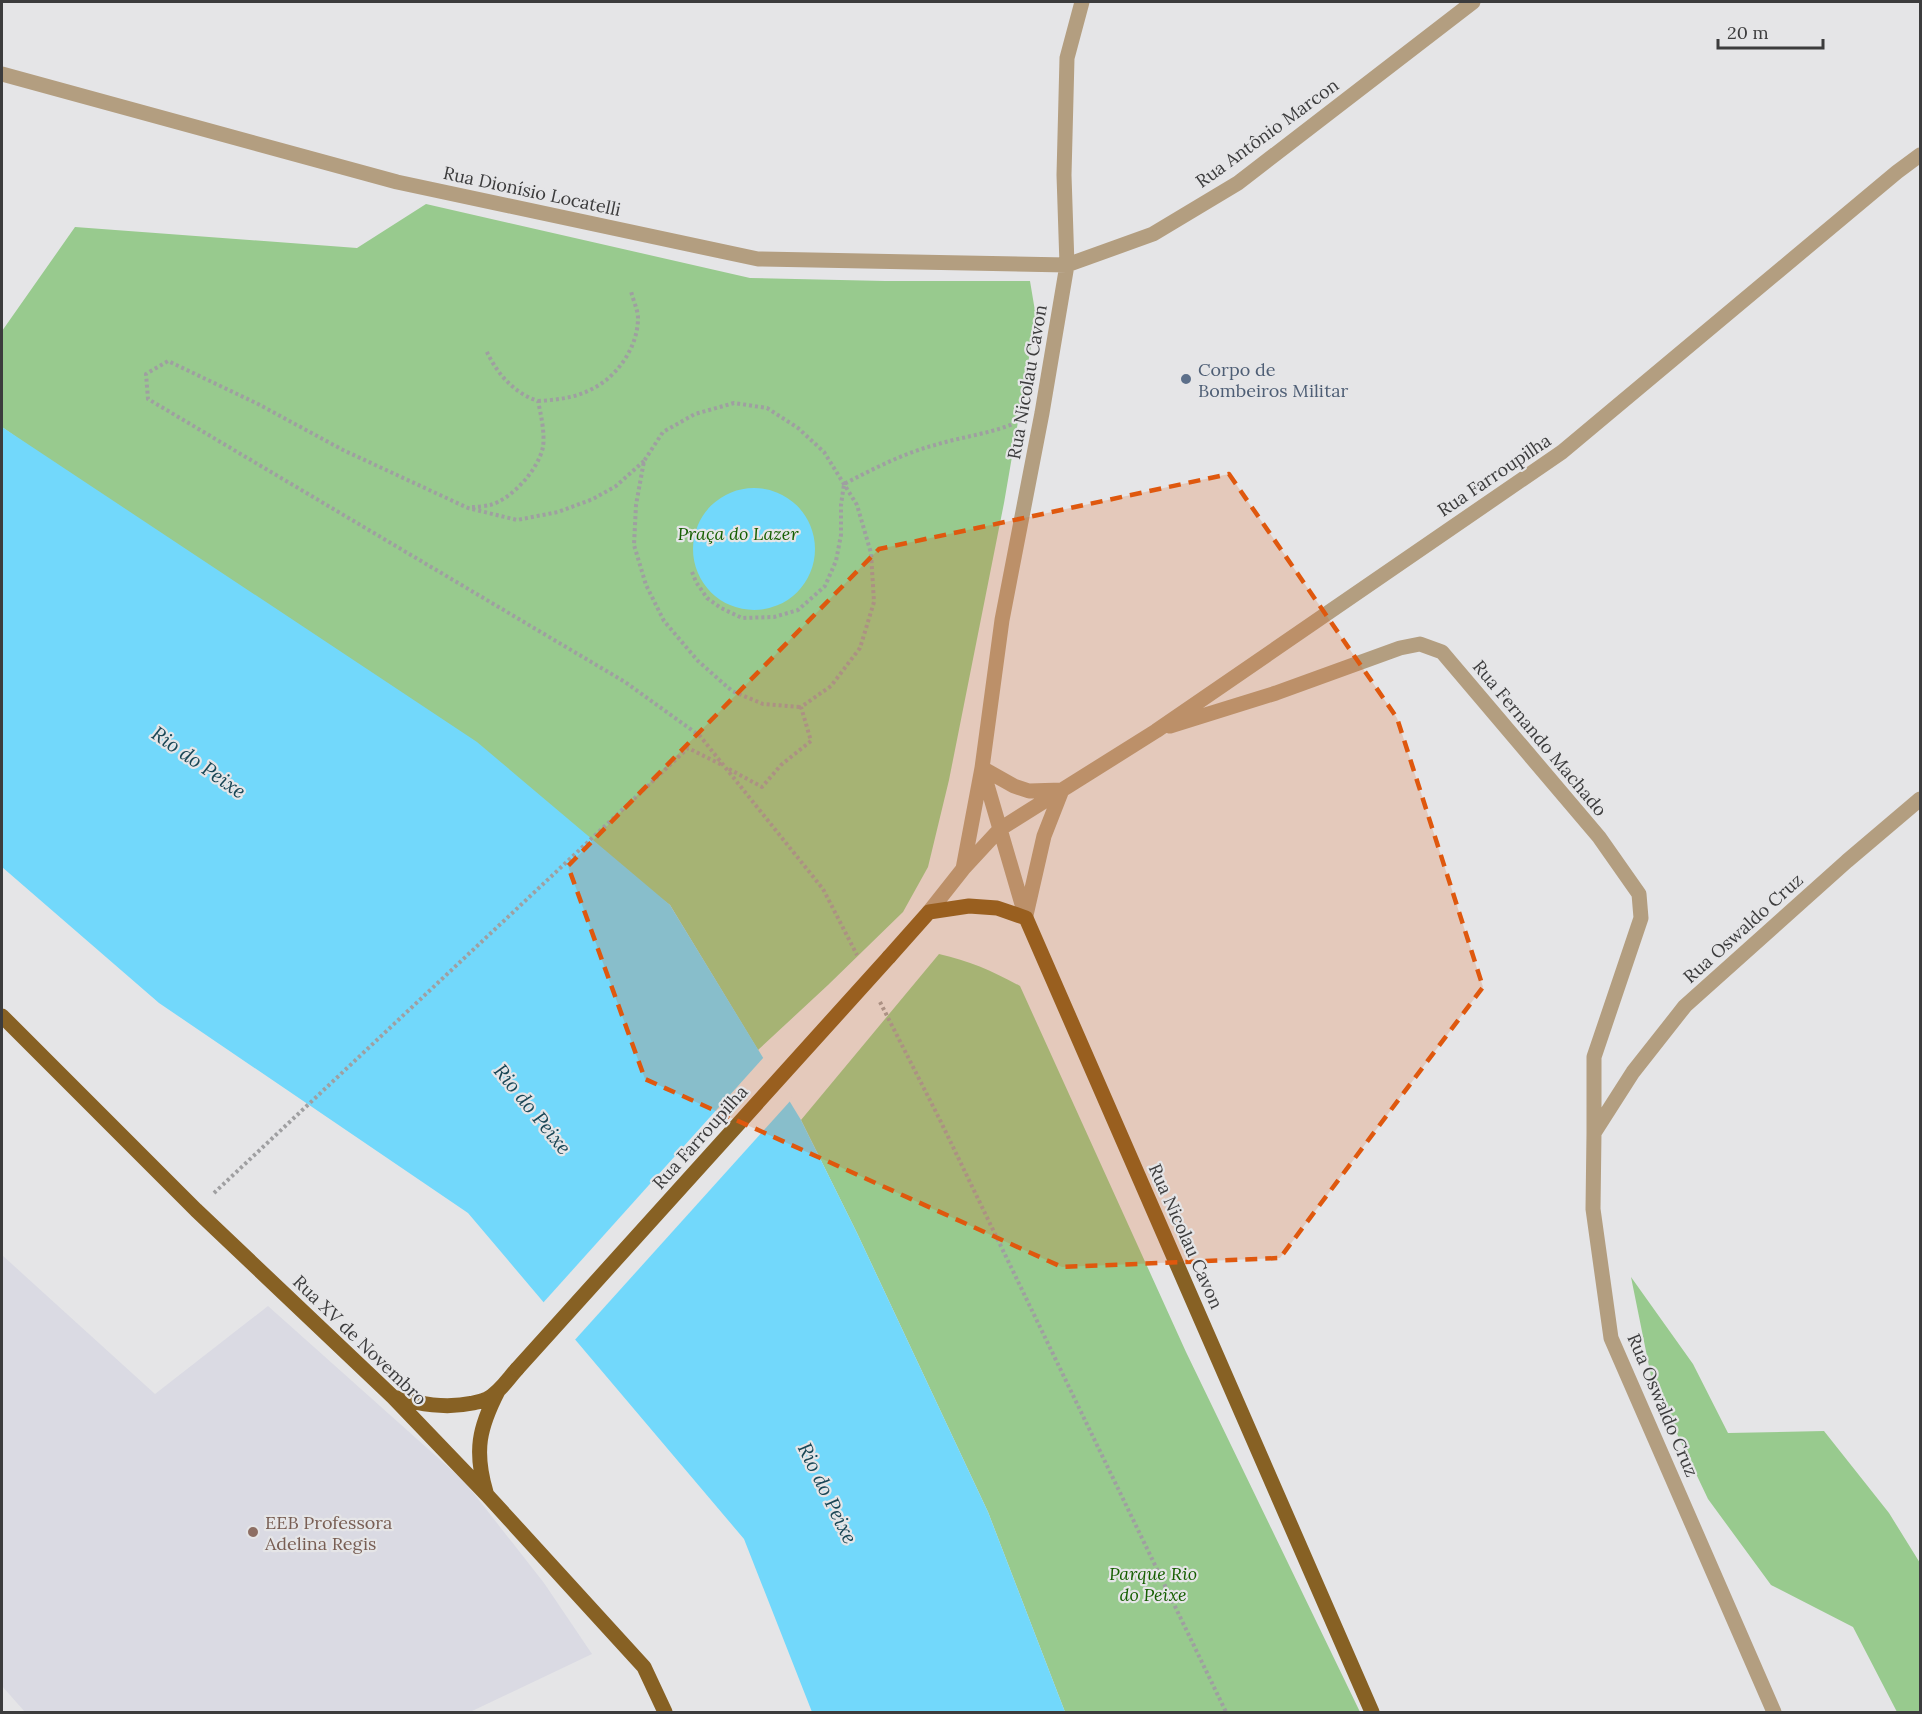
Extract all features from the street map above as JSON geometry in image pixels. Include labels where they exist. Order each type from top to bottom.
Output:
[{"type":"main road","points":[[929,912],[969,906],[997,908],[1026,918]]},
{"type":"main road","name":"Rua Farroupilha","points":[[487,1495],[480,1469],[480,1440],[486,1414],[500,1389],[929,912]]},
{"type":"main road","name":"Rua Nicolau Cavon","points":[[1026,918],[1372,1713]]},
{"type":"main road","name":"Rua XV de Novembro","points":[[2,1016],[196,1210],[393,1397],[487,1495],[644,1667],[665,1713]]},
{"type":"main road","name":"Rua Farroupilha","points":[[393,1397],[424,1405],[448,1406],[486,1399],[500,1389]]},
{"type":"street","name":"Rua Nicolau Cavon","points":[[963,868],[982,768],[1002,620],[1042,413],[1067,265],[1064,175],[1067,58],[1082,2]]},
{"type":"street","name":"Rua Antônio Marcon","points":[[1067,265],[1154,234],[1238,183],[1473,2]]},
{"type":"street","name":"Rua Dionísio Locatelli","points":[[2,74],[397,182],[758,259],[1067,265]]},
{"type":"street","name":"Rua Farroupilha","points":[[929,912],[963,868],[1000,830],[1156,731],[1562,452],[1920,155]]},
{"type":"street","name":"Rua Fernando Machado","points":[[1156,731],[1276,693],[1400,648],[1420,644],[1442,652],[1599,837],[1639,894],[1641,918],[1594,1057],[1594,1133]]},
{"type":"street","name":"Rua Nicolau Cavon","points":[[982,768],[1026,918]]},
{"type":"street","points":[[982,768],[1014,786],[1029,790],[1062,790],[1044,836],[1026,918]]},
{"type":"street","name":"Rua Oswaldo Cruz","points":[[1774,1713],[1611,1338],[1593,1209],[1594,1133],[1633,1072],[1685,1006],[1920,799]]},
{"type":"path","points":[[486,350],[493,365],[525,397],[538,401],[560,400],[593,389],[612,374],[632,349],[638,318],[631,291]]},
{"type":"path","points":[[644,461],[636,505],[634,545],[646,585],[663,621],[698,661],[732,691],[763,704],[801,706],[831,686],[860,648],[874,602],[870,553],[857,505],[824,452],[798,428],[767,408],[734,402],[695,414],[663,432],[644,461],[616,486],[592,499],[558,512],[517,520],[468,508],[343,450],[258,404],[168,361],[146,374],[148,399],[625,682],[700,736],[823,889],[859,960]]},
{"type":"path","points":[[468,508],[491,505],[511,494],[531,474],[543,448],[542,420],[538,401]]},
{"type":"path","points":[[844,484],[880,466],[933,445],[997,430],[1042,413]]},
{"type":"path","points":[[692,572],[707,597],[721,608],[742,618],[774,617],[798,610],[825,586],[836,561],[842,535],[841,506],[844,484]]},
{"type":"path","points":[[196,1210],[688,748],[762,787],[781,765],[811,741],[801,706]]},
{"type":"path","points":[[880,1001],[939,1118],[1226,1713]]},
{"type":"highlighted area","points":[[1229,474],[1397,718],[1483,987],[1280,1258],[1062,1267],[645,1079],[568,866],[879,549]]},
{"type":"shaded area","name":"EEB Professora Adelina Regis","points":[[2,1255],[155,1394],[268,1306],[464,1481],[544,1583],[592,1654],[470,1712],[25,1712],[2,1686]]},
{"type":"green space","name":"Praça do Lazer","points":[[426,204],[750,278],[1030,281],[1036,317],[1004,503],[949,780],[928,867],[903,912],[758,1050],[670,905],[2,427],[2,331],[75,227],[357,248]]},
{"type":"green space","name":"Parque Rio do Peixe","points":[[939,954],[981,967],[1020,986],[1186,1352],[1360,1712],[1065,1712],[988,1512],[857,1233],[801,1120]]},
{"type":"green space","points":[[1631,1277],[1693,1364],[1728,1433],[1824,1431],[1889,1513],[1920,1563],[1920,1712],[1897,1712],[1853,1627],[1771,1585],[1708,1499],[1652,1381]]},
{"type":"water","name":"Rio do Peixe","points":[[2,427],[477,742],[670,905],[801,1120],[857,1233],[988,1512],[1065,1712],[812,1712],[744,1539],[468,1213],[159,1003],[2,867]]},
{"type":"water","points":[[754,488],[777,493],[797,506],[810,526],[815,549],[810,572],[797,592],[777,605],[754,610],[731,605],[711,592],[698,572],[693,549],[698,526],[711,506],[731,493]]},
{"type":"pier","points":[[765,1056],[792,1099],[573,1342],[542,1304]]},
{"type":"place","name":"Corpo de Bombeiros Militar","points":[[1186,379]]},
{"type":"place","name":"EEB Professora Adelina Regis","points":[[253,1532]]}]
